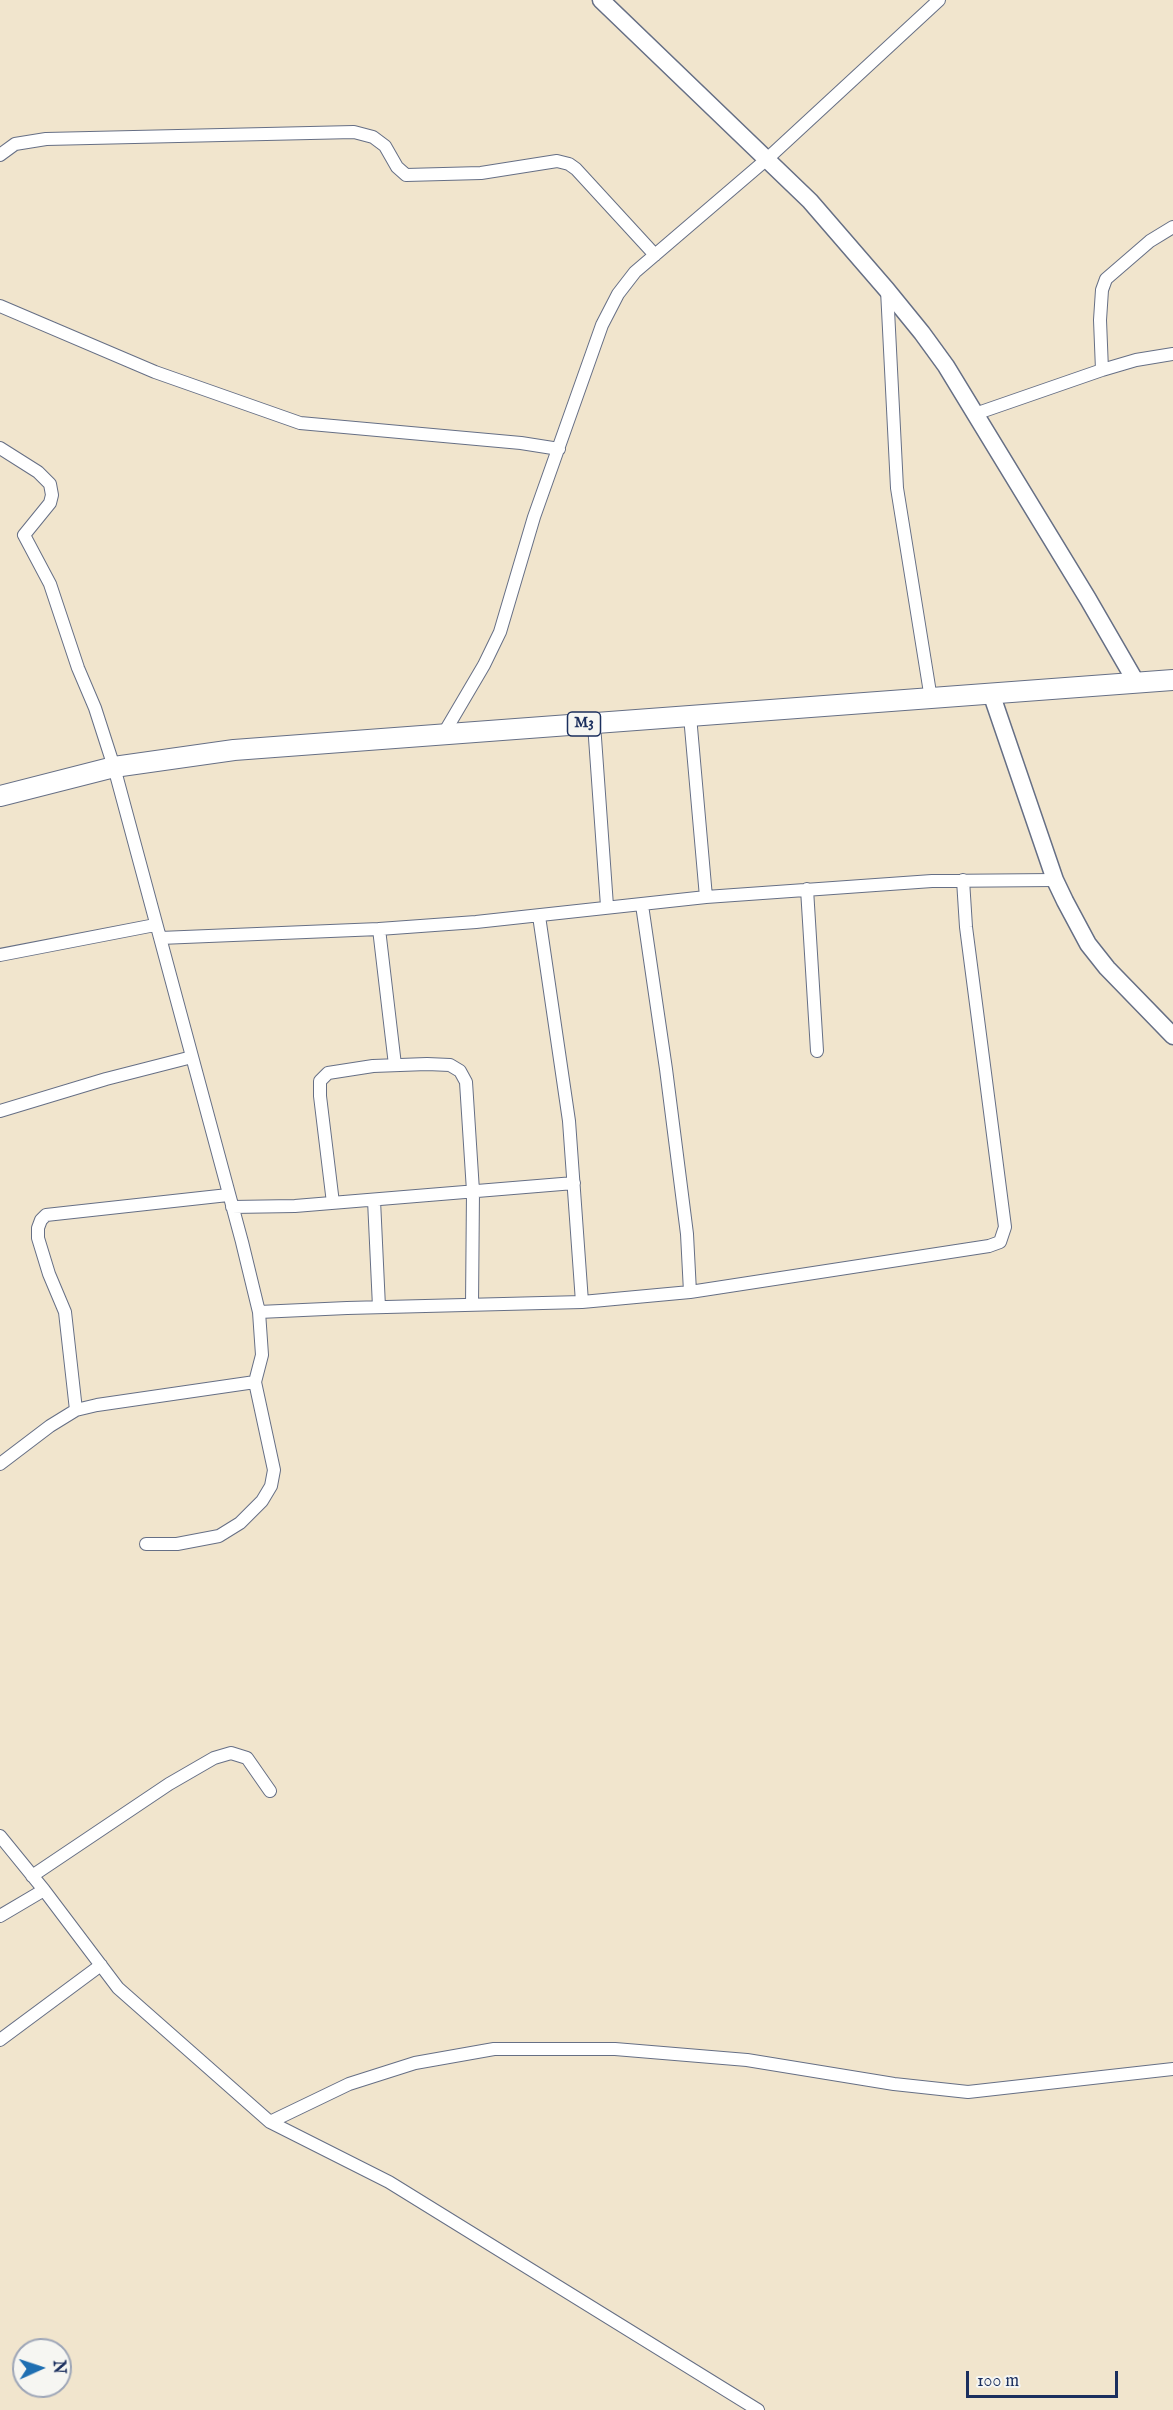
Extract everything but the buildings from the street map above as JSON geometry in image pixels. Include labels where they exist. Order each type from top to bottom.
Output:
[{"type":"main road","name":"M3","points":[[0,796],[114,767],[234,750],[1173,680]]},
{"type":"street","points":[[601,0],[810,201],[887,290],[945,366],[1088,599],[1136,682]]},
{"type":"street","points":[[444,733],[484,665],[500,632],[534,517],[602,325],[618,294],[635,272],[767,159],[924,6],[939,0]]},
{"type":"street","points":[[0,155],[15,144],[46,139],[354,132],[373,137],[385,146],[397,167],[406,175],[481,173],[557,161],[569,164],[576,170],[655,255]]},
{"type":"street","points":[[1102,370],[1100,320],[1102,290],[1106,279],[1150,241],[1173,227]]},
{"type":"street","points":[[887,290],[897,488],[932,699]]},
{"type":"street","points":[[0,306],[155,372],[300,423],[521,443],[559,449]]},
{"type":"street","points":[[975,414],[1102,370],[1136,360],[1173,354]]},
{"type":"street","points":[[0,448],[38,472],[50,484],[52,495],[50,503],[24,535],[50,584],[78,668],[96,708],[114,767],[155,925],[214,1133],[259,1312],[262,1355],[255,1382],[274,1470],[271,1486],[262,1501],[240,1523],[219,1536],[177,1544],[146,1544]]},
{"type":"street","points":[[991,693],[1055,880],[1088,944],[1107,968],[1173,1036]]},
{"type":"street","points":[[690,717],[706,897]]},
{"type":"street","points":[[594,724],[607,906]]},
{"type":"street","points":[[160,938],[379,929],[539,916],[607,906],[642,905],[807,889],[963,880],[1055,880]]},
{"type":"street","points":[[259,1312],[582,1302],[690,1292],[966,1250],[1000,1242],[1005,1227],[967,938],[963,880]]},
{"type":"street","points":[[807,889],[817,1051]]},
{"type":"street","points":[[642,905],[687,1234],[690,1292]]},
{"type":"street","points":[[539,916],[564,1071],[582,1302]]},
{"type":"street","points":[[0,955],[155,925]]},
{"type":"street","points":[[379,929],[395,1065]]},
{"type":"street","points":[[0,1111],[106,1079],[192,1057]]},
{"type":"street","points":[[333,1203],[324,1142],[320,1082],[328,1073],[346,1069],[395,1065],[450,1065],[460,1071],[466,1082],[473,1191],[472,1305]]},
{"type":"street","points":[[232,1207],[333,1203],[574,1183]]},
{"type":"street","points":[[76,1410],[65,1312],[49,1274],[38,1238],[40,1220],[46,1215],[228,1195]]},
{"type":"street","points":[[374,1200],[379,1307]]},
{"type":"street","points":[[0,1464],[50,1426],[76,1410],[255,1382]]},
{"type":"street","points":[[32,1876],[169,1784],[214,1758],[231,1753],[247,1758],[270,1791]]},
{"type":"street","points":[[0,1836],[118,1988],[270,2122],[389,2182],[509,2254],[758,2410]]},
{"type":"street","points":[[0,1916],[44,1890]]},
{"type":"street","points":[[0,2040],[101,1965]]},
{"type":"street","points":[[270,2122],[360,2080],[415,2063],[494,2049],[615,2049],[747,2060],[894,2085],[968,2092],[1173,2069]]}]
